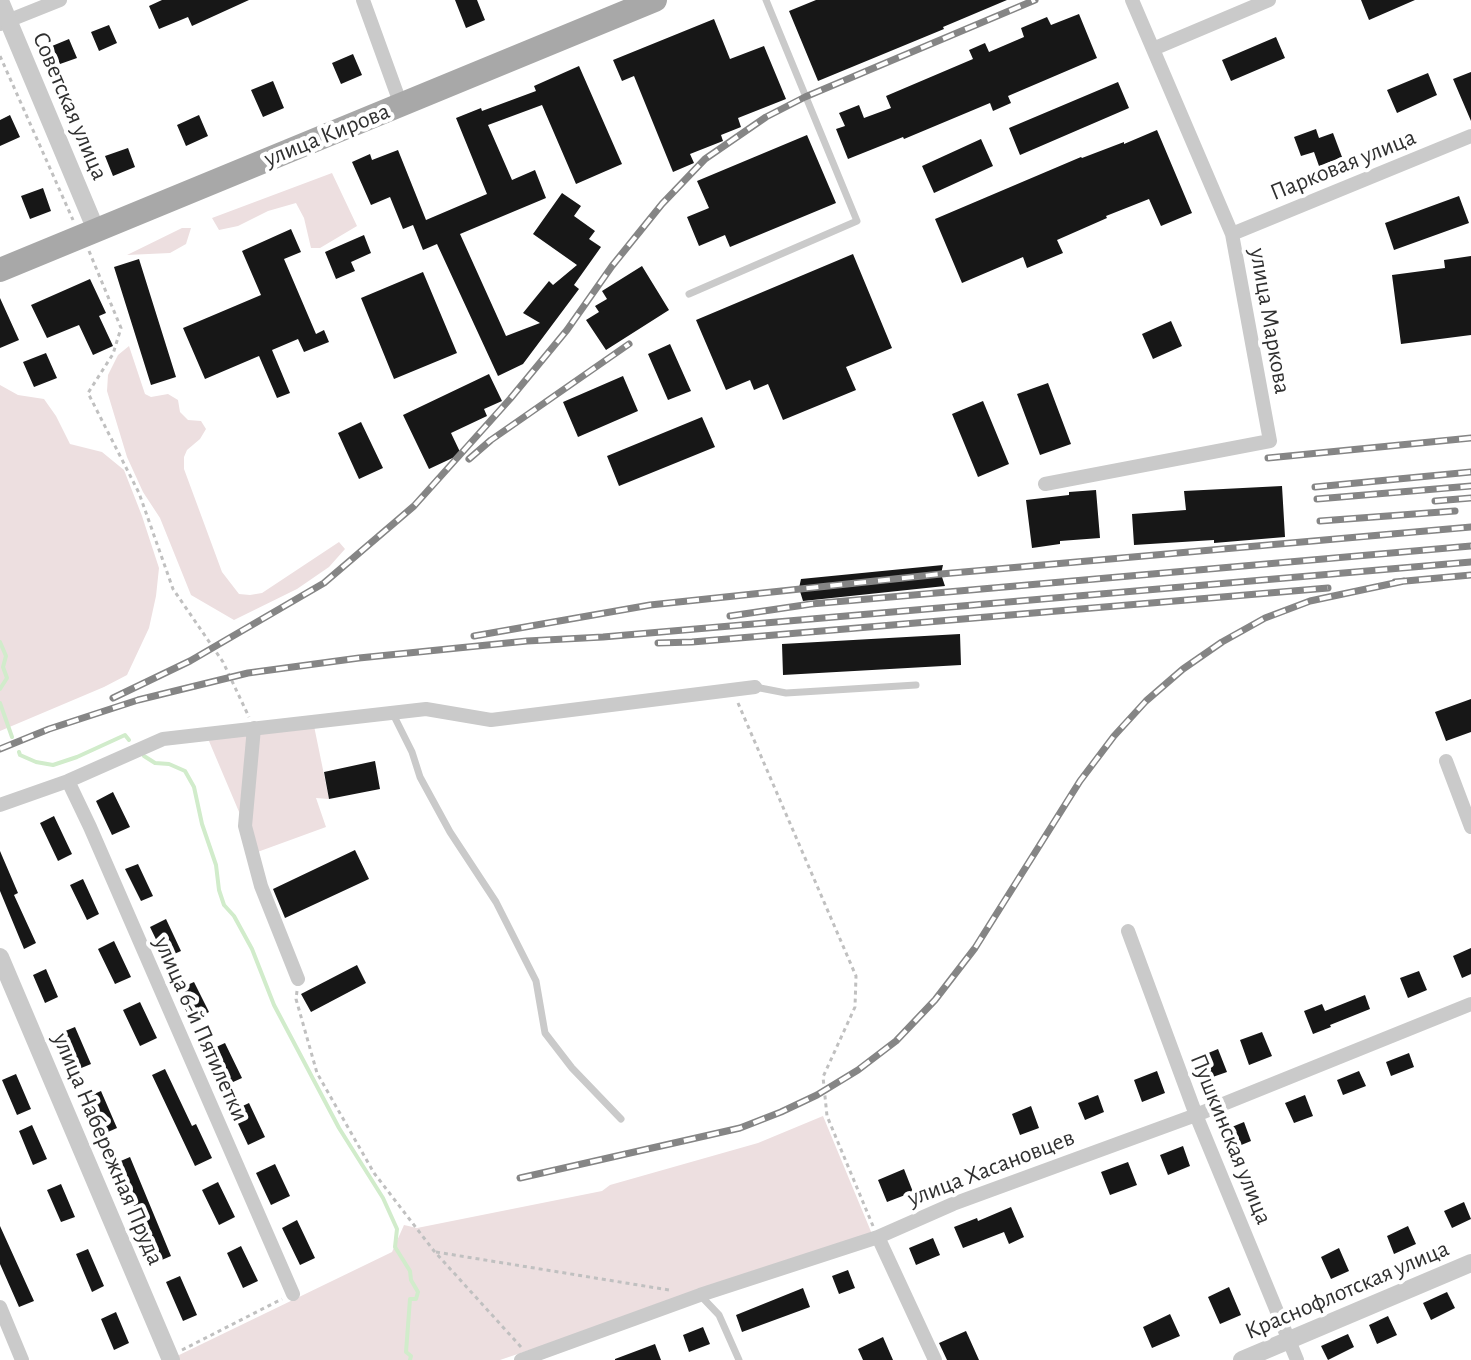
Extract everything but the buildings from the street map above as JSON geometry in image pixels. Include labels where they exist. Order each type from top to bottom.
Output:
[{"type":"main road","name":"улица Кирова","points":[[0,270],[655,0]]},
{"type":"street","points":[[4,23],[60,0]]},
{"type":"street","points":[[363,0],[401,105]]},
{"type":"street","name":"улица Маркова","points":[[1045,484],[1270,441],[1232,234],[1132,0]]},
{"type":"street","points":[[1153,49],[1269,0]]},
{"type":"street","name":"Советская улица","points":[[0,1],[4,23],[96,230]]},
{"type":"street","name":"Парковая улица","points":[[1232,234],[1471,136]]},
{"type":"street","points":[[0,805],[68,781],[163,739],[426,709],[491,720],[755,687]]},
{"type":"street","points":[[254,728],[245,826],[261,886],[298,979]]},
{"type":"street","points":[[1446,761],[1471,827]]},
{"type":"street","name":"улица 6-й Пятилетки","points":[[68,781],[293,1294]]},
{"type":"street","name":"Пушкинская улица","points":[[1128,931],[1196,1115],[1297,1360]]},
{"type":"street","name":"улица Набережная Пруда","points":[[0,957],[170,1358]]},
{"type":"street","name":"улица Хасановцев","points":[[529,1359],[700,1295],[878,1237],[953,1204],[1196,1115],[1471,1004]]},
{"type":"street","points":[[878,1237],[935,1360]]},
{"type":"street","name":"Краснофлотская улица","points":[[1242,1360],[1471,1263]]},
{"type":"street","points":[[0,1307],[22,1360]]},
{"type":"lane","points":[[689,294],[857,221],[766,0]]},
{"type":"lane","points":[[755,687],[786,693],[916,685]]},
{"type":"lane","points":[[392,712],[412,752],[420,777],[450,832],[496,902],[536,981],[545,1033],[572,1068],[621,1119]]},
{"type":"lane","points":[[700,1295],[719,1315],[739,1360]]},
{"type":"path","points":[[0,56],[67,209]]},
{"type":"path","points":[[94,260],[121,328],[113,354],[88,393],[139,493],[173,589],[223,662],[254,728]]},
{"type":"path","points":[[732,689],[856,976],[855,1007],[823,1077],[827,1116],[878,1237]]},
{"type":"path","points":[[298,979],[296,999],[317,1073],[374,1173],[434,1251],[529,1359]]},
{"type":"path","points":[[434,1251],[669,1290]]},
{"type":"path","points":[[170,1358],[293,1294]]},
{"type":"shaded area","points":[[332,173],[357,226],[320,248],[311,248],[304,218],[296,203],[268,211],[238,226],[219,230],[212,218]]},
{"type":"shaded area","points":[[182,228],[191,228],[186,244],[170,253],[127,255]]},
{"type":"shaded area","points":[[129,346],[145,394],[151,397],[168,394],[178,400],[180,412],[188,420],[201,421],[206,429],[187,450],[184,469],[222,572],[239,594],[262,593],[339,542],[345,549],[329,567],[297,589],[234,620],[191,595],[160,518],[143,492],[127,457],[107,391],[108,375],[118,355]]},
{"type":"shaded area","points":[[0,385],[18,395],[44,399],[70,444],[102,452],[124,470],[159,568],[149,628],[127,675],[0,731]]},
{"type":"shaded area","points":[[313,721],[329,799],[316,798],[326,827],[252,854],[245,826],[206,734]]},
{"type":"shaded area","points":[[823,1116],[872,1234],[500,1360],[177,1360],[175,1357],[392,1252],[404,1225],[417,1228],[602,1191],[610,1185],[758,1143]]},
{"type":"waterway","points":[[0,642],[6,656],[3,667],[7,678],[0,689]]},
{"type":"waterway","points":[[0,703],[12,737]]},
{"type":"waterway","points":[[19,752],[36,762],[53,765],[125,735],[129,740]]},
{"type":"waterway","points":[[144,756],[155,763],[169,764],[185,771],[194,787],[224,905],[234,916],[252,949],[274,1005],[339,1128],[383,1198],[397,1229],[395,1247],[410,1271],[418,1292],[416,1299],[410,1299],[406,1352],[411,1356],[410,1360]]},
{"type":"railway","points":[[113,698],[190,661],[324,583],[414,506],[510,399],[567,330],[612,266],[662,204],[705,159],[766,117],[805,97],[1035,0]]},
{"type":"railway","points":[[469,459],[491,440],[629,344]]},
{"type":"railway","points":[[1268,458],[1471,438]]},
{"type":"railway","points":[[1315,487],[1471,472]]},
{"type":"railway","points":[[1317,499],[1471,486]]},
{"type":"railway","points":[[1435,501],[1471,498]]},
{"type":"railway","points":[[1320,521],[1455,511]]},
{"type":"railway","points":[[474,636],[650,605],[941,574],[1471,527]]},
{"type":"railway","points":[[730,616],[811,604],[1471,546]]},
{"type":"railway","points":[[0,749],[49,729],[138,700],[248,673],[359,658],[527,641],[1471,562]]},
{"type":"railway","points":[[1395,582],[1471,575]]},
{"type":"railway","points":[[520,1178],[740,1128],[817,1095],[858,1070],[896,1041],[935,1000],[975,948],[1080,781],[1114,736],[1146,701],[1183,669],[1265,618],[1310,601],[1404,581]]},
{"type":"railway","points":[[658,643],[1328,588]]}]
